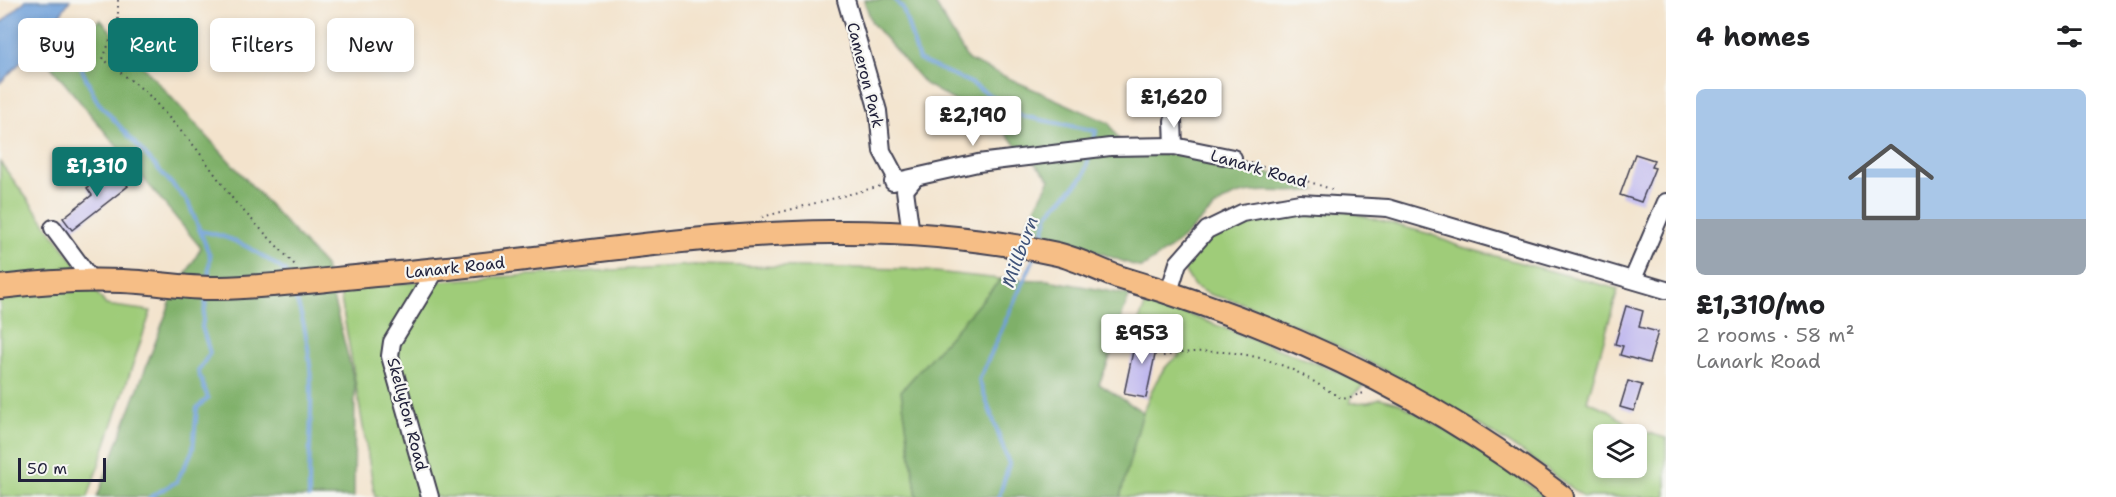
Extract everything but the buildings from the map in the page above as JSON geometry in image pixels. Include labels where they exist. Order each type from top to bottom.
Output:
[{"type":"main road","name":"Lanark Road","points":[[0,287],[121,281],[217,288],[436,270],[600,250],[751,236],[831,232],[910,234],[999,243],[1063,255],[1110,274],[1232,313],[1286,335],[1381,381],[1516,462],[1562,497]]},
{"type":"street","name":"Cameron Park","points":[[846,0],[878,111],[882,152],[902,180]]},
{"type":"street","points":[[1173,121],[1174,146]]},
{"type":"street","name":"Lanark Road","points":[[902,180],[978,163],[1110,147],[1174,146],[1233,158]]},
{"type":"street","points":[[902,180],[910,234]]},
{"type":"street","points":[[1633,279],[1666,202]]},
{"type":"street","name":"Lanark Road","points":[[1169,292],[1178,263],[1207,230],[1242,213],[1300,203],[1388,208],[1666,290]]},
{"type":"street","points":[[53,228],[92,281]]},
{"type":"street","name":"Skellyton Road","points":[[430,497],[390,356],[392,342],[436,270]]},
{"type":"path","points":[[118,0],[117,19],[103,59],[153,100],[196,148],[235,202],[301,272],[303,281]]},
{"type":"path","name":"Lanark Road","points":[[1233,158],[1344,194]]},
{"type":"path","points":[[761,217],[902,180]]},
{"type":"path","points":[[1163,356],[1196,350],[1240,354],[1286,367],[1342,399],[1375,391],[1381,381]]},
{"type":"green space","points":[[864,0],[933,0],[968,60],[1109,123],[1128,156],[1165,153],[1207,158],[1263,171],[1316,190],[1256,192],[1229,198],[1159,257],[1141,268],[1026,226],[1050,179],[997,125],[925,84],[872,23]]},
{"type":"green space","points":[[100,19],[108,28],[108,72],[148,72],[325,266],[355,384],[354,497],[97,497],[172,298],[201,248],[55,72],[96,72],[96,22]]},
{"type":"green space","points":[[0,162],[106,305],[151,311],[88,497],[0,497]]},
{"type":"green space","points":[[1291,211],[1345,211],[1430,234],[1458,246],[1618,289],[1587,401],[1606,409],[1628,424],[1593,424],[1593,478],[1647,478],[1647,432],[1666,438],[1666,497],[1584,497],[1524,453],[1451,407],[1382,369],[1296,325],[1239,302],[1211,295],[1194,286],[1184,270],[1185,261],[1207,236],[1232,223]]},
{"type":"green space","points":[[694,265],[908,269],[1001,279],[902,391],[917,497],[375,497],[339,287]]},
{"type":"green space","points":[[1001,279],[1048,280],[1130,295],[1122,315],[1119,336],[1099,384],[1143,412],[1120,497],[917,497],[901,391]]},
{"type":"green space","points":[[1148,299],[1352,377],[1363,386],[1352,396],[1350,403],[1369,402],[1380,398],[1399,403],[1492,457],[1545,497],[1120,497],[1140,419],[1148,398],[1167,365],[1179,356],[1180,332],[1136,327]]},
{"type":"water","points":[[26,0],[70,0],[58,18],[18,18],[18,65],[0,83],[0,24]]},
{"type":"waterway","name":"Millburn","points":[[895,0],[903,9],[919,60],[971,83],[1022,116],[1096,131],[1093,143]]},
{"type":"waterway","points":[[54,15],[73,38],[83,72],[97,101],[188,202],[200,231],[212,233],[245,246],[265,257],[285,271],[287,275]]},
{"type":"waterway","name":"Millburn","points":[[1040,244],[1048,214],[1084,176],[1090,153]]},
{"type":"waterway","points":[[200,231],[210,256],[208,281]]},
{"type":"waterway","name":"Millburn","points":[[999,497],[1009,464],[979,380],[1035,256]]},
{"type":"waterway","points":[[293,291],[302,316],[310,367],[309,497]]},
{"type":"waterway","points":[[150,497],[176,482],[193,449],[197,408],[208,398],[198,371],[210,353],[202,327],[207,295]]}]
